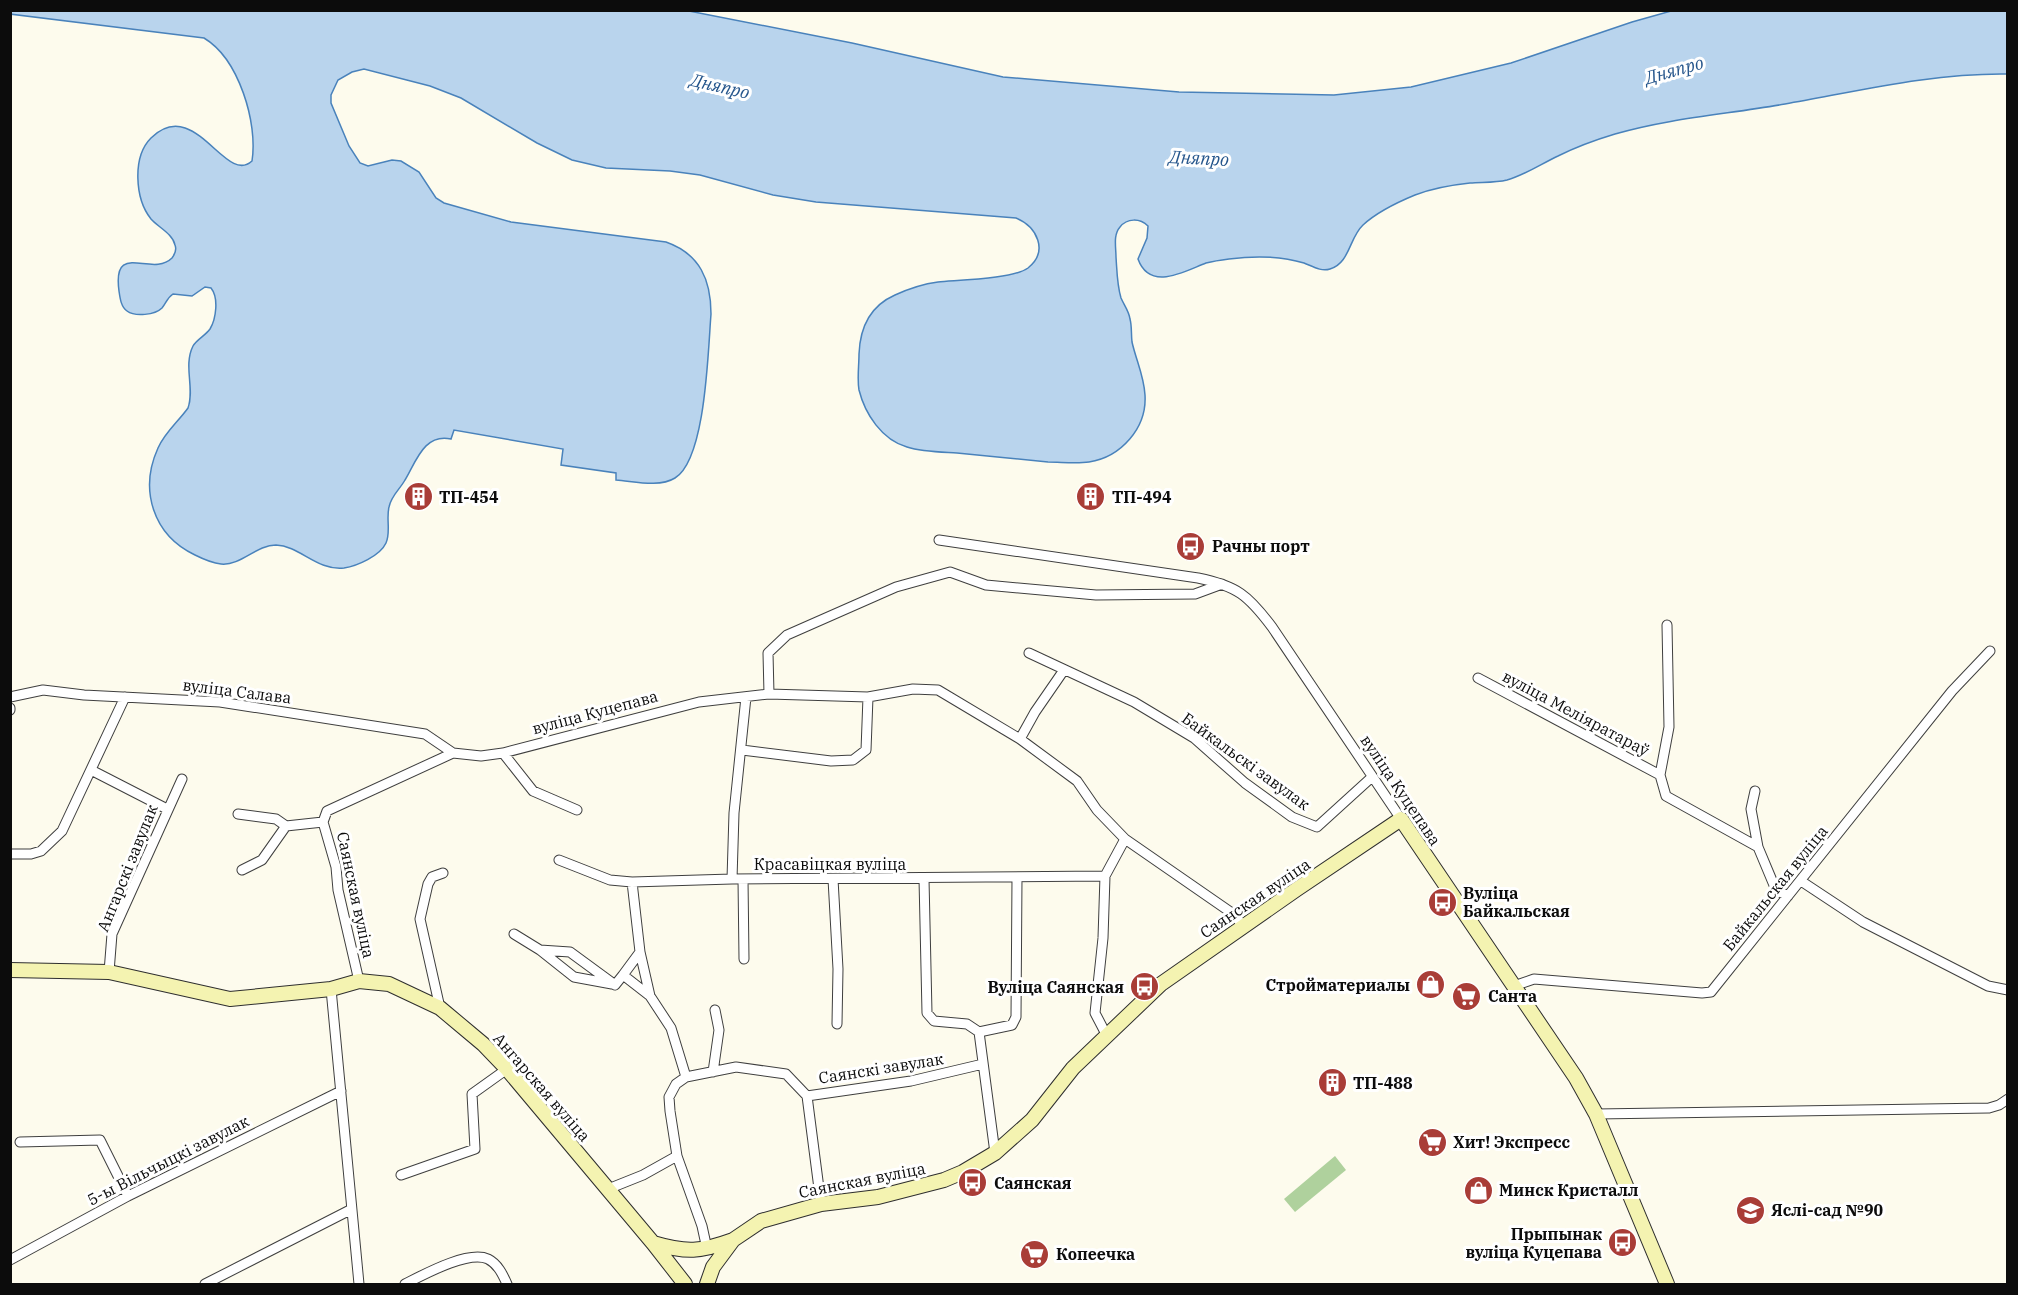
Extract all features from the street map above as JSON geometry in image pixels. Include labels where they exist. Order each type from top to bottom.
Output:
[{"type":"main road","name":"Саянская вуліца","points":[[706,1284],[713,1267],[733,1240],[752,1225],[766,1218],[821,1204],[886,1195],[945,1180],[995,1153],[1032,1120],[1072,1068],[1161,984],[1401,819]]},
{"type":"main road","name":"вуліца Куцепава","points":[[1401,819],[1576,1078],[1596,1114],[1667,1284]]},
{"type":"main road","name":"Ангарская вуліца","points":[[10,970],[109,972],[230,999],[331,989],[359,981],[388,984],[440,1008],[483,1044],[507,1069],[685,1284]]},
{"type":"main road","points":[[653,1243],[678,1250],[707,1249],[733,1240]]},
{"type":"street","name":"вуліца Куцепава","points":[[939,540],[1198,578],[1237,589],[1263,615],[1401,819]]},
{"type":"street","points":[[769,694],[768,652],[787,635],[896,587],[950,572],[986,585],[1096,595],[1195,594],[1222,584]]},
{"type":"street","name":"вуліца Меліяратараў","points":[[1667,625],[1669,727],[1660,775],[1666,796],[1758,847]]},
{"type":"street","name":"Байкальская вуліца","points":[[1514,986],[1534,979],[1711,992],[1952,691],[1990,651]]},
{"type":"street","name":"Байкальскі завулак","points":[[1029,653],[1134,702],[1194,738],[1245,783],[1292,817],[1317,827],[1372,777]]},
{"type":"street","points":[[1020,739],[1035,712],[1064,670]]},
{"type":"street","name":"вуліца Меліяратараў","points":[[1478,678],[1660,775]]},
{"type":"street","points":[[732,879],[734,813],[746,697],[769,694],[868,697],[913,689],[938,690],[1020,739],[1077,781],[1096,810],[1125,839],[1229,911],[1244,926]]},
{"type":"street","name":"вуліца Салава","points":[[10,697],[43,690],[220,702],[425,734],[453,753]]},
{"type":"street","points":[[10,854],[31,855],[51,843],[62,831],[125,697]]},
{"type":"street","name":"вуліца Куцепава","points":[[453,753],[481,756],[503,753],[699,702],[746,697]]},
{"type":"street","points":[[742,750],[831,761],[853,760],[866,750],[868,697]]},
{"type":"street","name":"Саянская вуліца","points":[[359,981],[338,891],[336,867],[323,822],[327,811],[453,753]]},
{"type":"street","points":[[503,753],[533,791],[577,810]]},
{"type":"street","points":[[91,770],[167,809]]},
{"type":"street","name":"Ангарскі завулак","points":[[109,972],[112,934],[182,778]]},
{"type":"street","points":[[1755,791],[1751,809],[1758,847],[1776,890],[1788,896]]},
{"type":"street","points":[[238,814],[276,819],[286,826],[323,822]]},
{"type":"street","points":[[242,870],[262,860],[286,826]]},
{"type":"street","points":[[1107,1036],[1095,1013],[1103,938],[1106,876],[1125,839]]},
{"type":"street","name":"Красавіцкая вуліца","points":[[559,860],[610,880],[632,882],[1106,876]]},
{"type":"street","points":[[440,1008],[420,919],[428,884],[432,877],[443,873]]},
{"type":"street","points":[[924,879],[927,1013],[934,1020],[967,1024],[979,1032],[1012,1025],[1016,1017],[1017,878]]},
{"type":"street","points":[[744,879],[744,959]]},
{"type":"street","points":[[833,879],[838,969],[837,1024]]},
{"type":"street","points":[[1801,881],[1863,922],[1988,986],[2007,990]]},
{"type":"street","points":[[632,882],[640,952],[650,996]]},
{"type":"street","points":[[514,934],[540,950],[574,977],[615,985]]},
{"type":"street","points":[[540,950],[570,952],[615,985]]},
{"type":"street","points":[[615,985],[640,952]]},
{"type":"street","points":[[622,975],[650,996],[671,1028],[686,1077],[676,1084],[669,1097],[677,1156],[702,1226],[707,1249]]},
{"type":"street","points":[[331,989],[358,1282],[346,1284]]},
{"type":"street","points":[[713,1072],[719,1030],[716,1010]]},
{"type":"street","points":[[979,1032],[995,1153]]},
{"type":"street","name":"Саянскі завулак","points":[[686,1077],[736,1066],[786,1074],[807,1096],[911,1081],[983,1064]]},
{"type":"street","points":[[401,1175],[475,1149],[472,1094],[507,1069]]},
{"type":"street","name":"5-ы Вільчыцкі завулак","points":[[10,1260],[128,1196],[341,1091]]},
{"type":"street","points":[[807,1096],[821,1204]]},
{"type":"street","points":[[1596,1114],[1989,1108],[1999,1106],[2007,1099]]},
{"type":"street","points":[[20,1142],[100,1140],[128,1196]]},
{"type":"street","points":[[608,1189],[643,1175],[677,1156]]},
{"type":"street","points":[[205,1284],[350,1210]]},
{"type":"street","points":[[405,1284],[425,1274],[477,1256],[492,1262],[503,1274],[507,1284]]},
{"type":"green space","points":[[1335,1156],[1346,1170],[1295,1212],[1284,1199]]},
{"type":"water","name":"Дняпро","points":[[11,10],[689,11],[852,43],[1003,77],[1179,92],[1334,95],[1411,87],[1511,63],[1671,11],[2007,10],[2007,74],[1951,76],[1896,84],[1678,120],[1615,134],[1593,141],[1507,180],[1442,187],[1402,201],[1363,225],[1342,261],[1327,270],[1286,259],[1247,257],[1209,262],[1178,274],[1159,277],[1151,275],[1144,269],[1138,259],[1147,238],[1148,226],[1137,220],[1126,222],[1118,230],[1116,237],[1117,278],[1121,298],[1128,311],[1132,342],[1143,381],[1145,395],[1142,419],[1130,439],[1112,454],[1101,459],[1079,463],[932,452],[907,447],[890,439],[876,425],[870,417],[859,390],[859,354],[862,335],[868,319],[879,305],[895,295],[932,283],[1011,275],[1028,268],[1038,254],[1038,240],[1030,227],[1016,218],[816,202],[773,195],[700,175],[606,168],[572,160],[537,143],[461,98],[430,86],[364,69],[352,72],[338,80],[331,95],[331,103],[349,146],[360,163],[368,166],[392,160],[401,161],[419,172],[436,198],[444,203],[511,222],[666,242],[678,247],[695,261],[706,279],[711,314],[704,402],[699,427],[685,467],[675,478],[661,483],[616,480],[616,473],[561,465],[563,449],[454,430],[451,439],[434,440],[427,445],[394,496],[388,512],[387,539],[383,548],[368,560],[344,568],[325,566],[293,549],[276,545],[262,548],[228,564],[211,562],[195,555],[169,536],[160,523],[150,495],[152,464],[158,448],[188,408],[190,354],[193,346],[212,325],[216,308],[215,297],[211,288],[205,287],[192,296],[173,294],[162,308],[155,312],[135,314],[127,311],[122,305],[118,276],[122,267],[127,263],[164,263],[172,258],[175,252],[174,241],[151,219],[139,190],[138,167],[145,146],[151,138],[167,128],[182,127],[195,133],[231,162],[242,165],[252,161],[252,129],[249,111],[236,76],[227,61],[204,38],[10,14]]},
{"type":"place","name":"ТП-454","points":[[418,497]]},
{"type":"place","name":"ТП-494","points":[[1091,497]]},
{"type":"place","name":"Рачны порт","points":[[1191,546]]},
{"type":"place","name":"Вуліца Байкальская","points":[[1442,902]]},
{"type":"place","name":"Стройматериалы","points":[[1431,985]]},
{"type":"place","name":"Вуліца Саянская","points":[[1145,987]]},
{"type":"place","name":"Санта","points":[[1467,996]]},
{"type":"place","name":"ТП-488","points":[[1332,1083]]},
{"type":"place","name":"Хит! Экспресс","points":[[1432,1142]]},
{"type":"place","name":"Саянская","points":[[973,1183]]},
{"type":"place","name":"Минск Кристалл","points":[[1478,1190]]},
{"type":"place","name":"Яслі-сад №90","points":[[1750,1210]]},
{"type":"place","name":"Прыпынак вуліца Куцепава","points":[[1623,1243]]},
{"type":"place","name":"Копеечка","points":[[1035,1254]]}]
